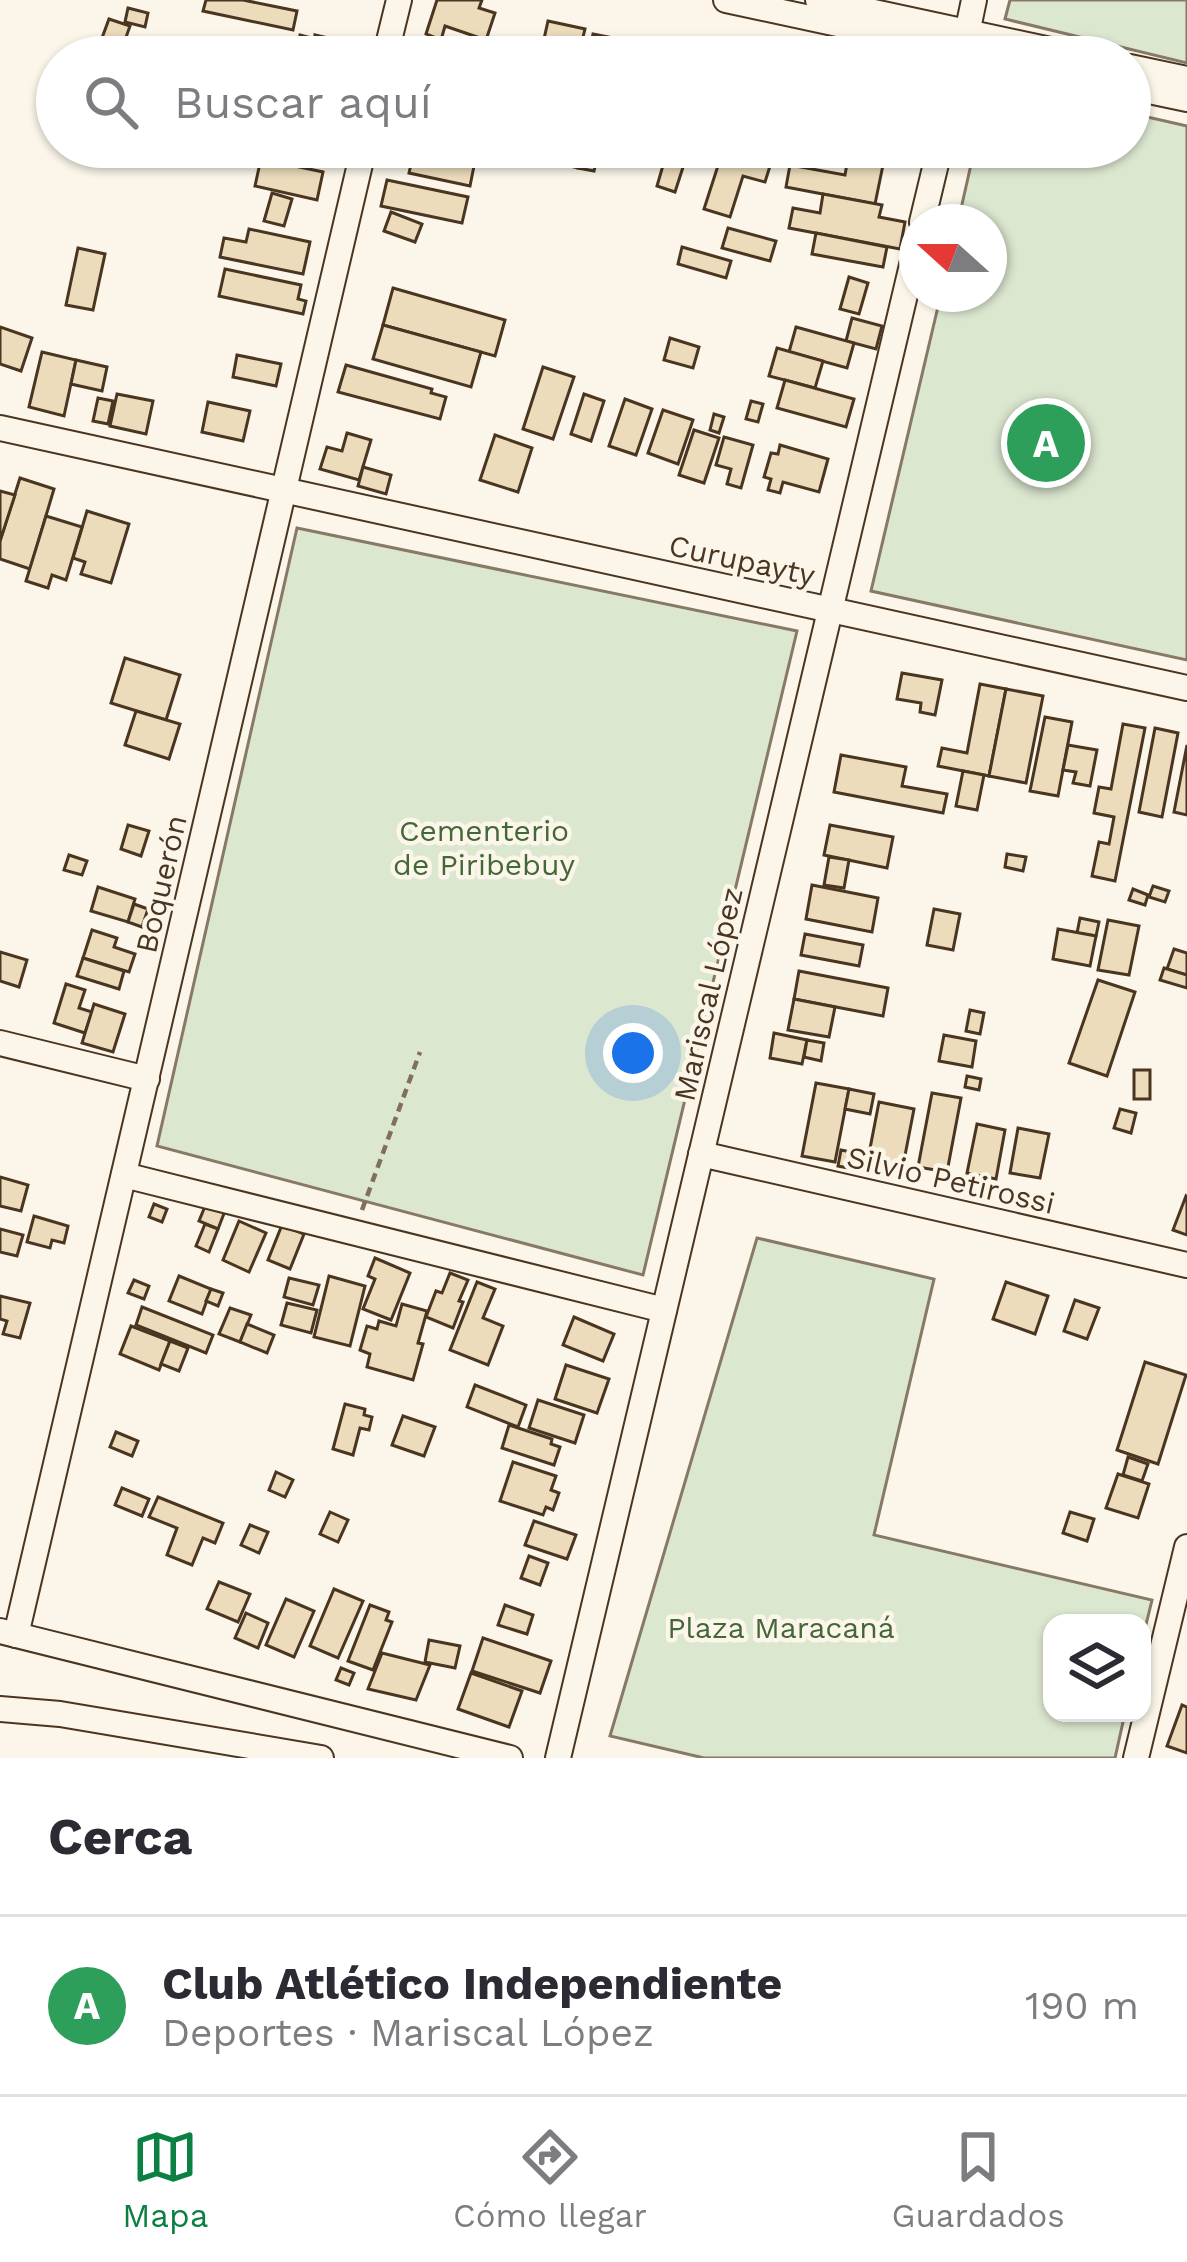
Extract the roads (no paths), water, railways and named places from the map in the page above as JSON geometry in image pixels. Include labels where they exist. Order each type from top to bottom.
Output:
[{"type":"street","points":[[391,36],[399,0]]},
{"type":"street","points":[[726,0],[908,36]]},
{"type":"street","points":[[818,0],[930,36]]},
{"type":"street","points":[[966,36],[974,0]]},
{"type":"street","points":[[1151,72],[1187,80]]},
{"type":"street","points":[[1151,91],[1187,99]]},
{"type":"street","name":"Boquerón","points":[[8,1633],[124,1175],[359,168]]},
{"type":"street","points":[[926,204],[935,168]]},
{"type":"street","name":"Mariscal López","points":[[558,1758],[901,312]]},
{"type":"street","name":"Curupayty","points":[[0,428],[1187,688]]},
{"type":"street","points":[[0,1043],[147,1079]]},
{"type":"street","name":"Silvio Petirossi","points":[[701,1154],[1187,1265]]},
{"type":"street","points":[[124,1175],[664,1310]]},
{"type":"street","points":[[1136,1758],[1187,1547]]},
{"type":"street","points":[[8,1633],[510,1758]]},
{"type":"street","points":[[0,1708],[321,1758]]},
{"type":"street","points":[[424,1758],[470,1748]]},
{"type":"place","name":"Club Atlético Independiente","points":[[1046,443]]},
{"type":"park label","name":"Cementerio de Piribebuy","points":[[484,847]]},
{"type":"park label","name":"Plaza Maracaná","points":[[781,1627]]}]
